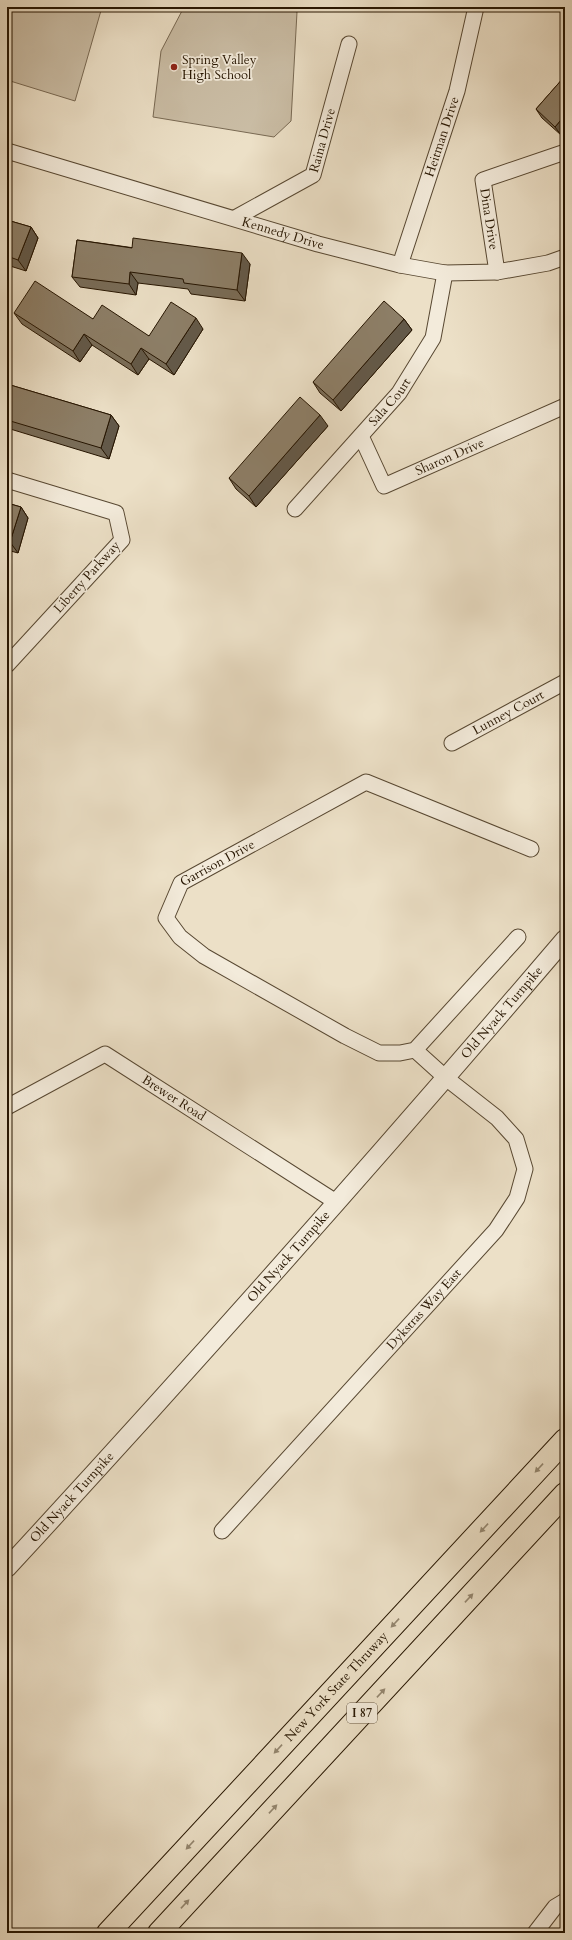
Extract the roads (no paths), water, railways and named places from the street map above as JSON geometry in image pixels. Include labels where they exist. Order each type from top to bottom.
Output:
[{"type":"highway","name":"New York State Thruway","points":[[108,1933],[565,1440]]},
{"type":"highway","name":"I 87","points":[[159,1933],[565,1494]]},
{"type":"street","name":"Heitman Drive","points":[[400,265],[457,91],[476,7]]},
{"type":"street","name":"Raina Drive","points":[[235,218],[313,175],[349,44]]},
{"type":"street","name":"Kennedy Drive","points":[[7,151],[235,218],[343,252],[400,265],[445,273],[497,272],[548,263],[565,257]]},
{"type":"street","name":"Dina Drive","points":[[497,272],[484,180],[565,152]]},
{"type":"street","name":"Sala Court","points":[[295,509],[398,393],[433,338],[445,273]]},
{"type":"street","name":"Sharon Drive","points":[[361,436],[384,486],[565,406]]},
{"type":"street","name":"Liberty Parkway","points":[[7,480],[116,513],[122,540],[7,665]]},
{"type":"street","name":"Lunney Court","points":[[452,743],[565,682]]},
{"type":"street","name":"Garrison Drive","points":[[415,1050],[400,1053],[379,1053],[345,1036],[204,956],[180,937],[166,918],[180,883],[366,782],[530,849]]},
{"type":"street","points":[[446,1078],[415,1050],[518,937]]},
{"type":"street","name":"Old Nyack Turnpike","points":[[7,1568],[120,1445],[336,1202],[446,1078],[565,940]]},
{"type":"street","name":"Brewer Road","points":[[7,1107],[105,1054],[336,1202]]},
{"type":"street","name":"Dykstras Way East","points":[[222,1531],[496,1230],[517,1198],[525,1169],[516,1139],[497,1118],[446,1078]]},
{"type":"street","points":[[535,1933],[555,1907],[565,1902]]},
{"type":"place","name":"Spring Valley High School","points":[[174,67]]}]
